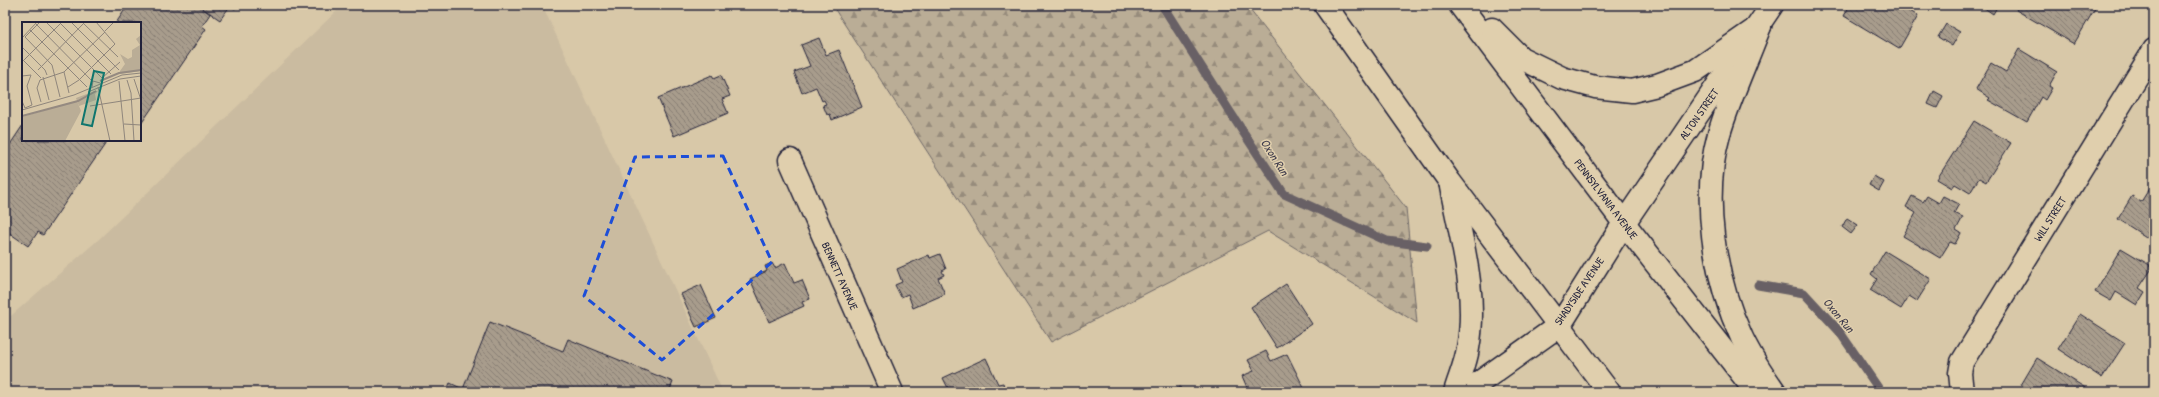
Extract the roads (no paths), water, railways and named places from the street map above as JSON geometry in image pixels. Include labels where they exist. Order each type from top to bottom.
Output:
[{"type":"main road","points":[[1325,5],[1450,182],[1610,392]]},
{"type":"main road","name":"PENNSYLVANIA AVENUE","points":[[1460,5],[1624,223],[1756,392]]},
{"type":"main road","points":[[1469,5],[1521,58],[1562,78],[1595,87],[1632,91],[1657,85],[1695,71],[1760,26]]},
{"type":"main road","name":"ALTON STREET","points":[[1624,223],[1760,26],[1772,5]]},
{"type":"main road","points":[[1760,26],[1719,134],[1711,199],[1714,241],[1722,283],[1731,312],[1743,339],[1776,392]]},
{"type":"main road","name":"WILL STREET","points":[[1962,392],[1960,373],[1962,362],[2154,50]]},
{"type":"main road","name":"BENNETT AVENUE","points":[[790,160],[834,265],[892,392]]},
{"type":"main road","points":[[1450,182],[1468,270],[1470,306],[1468,348],[1455,392]]},
{"type":"main road","name":"SHADYSIDE AVENUE","points":[[1466,392],[1560,325],[1624,223]]},
{"type":"waterway","name":"Oxon Run","points":[[1162,5],[1284,194],[1387,241],[1427,246]]},
{"type":"waterway","name":"Oxon Run","points":[[1758,285],[1804,293],[1839,331],[1881,392]]}]
